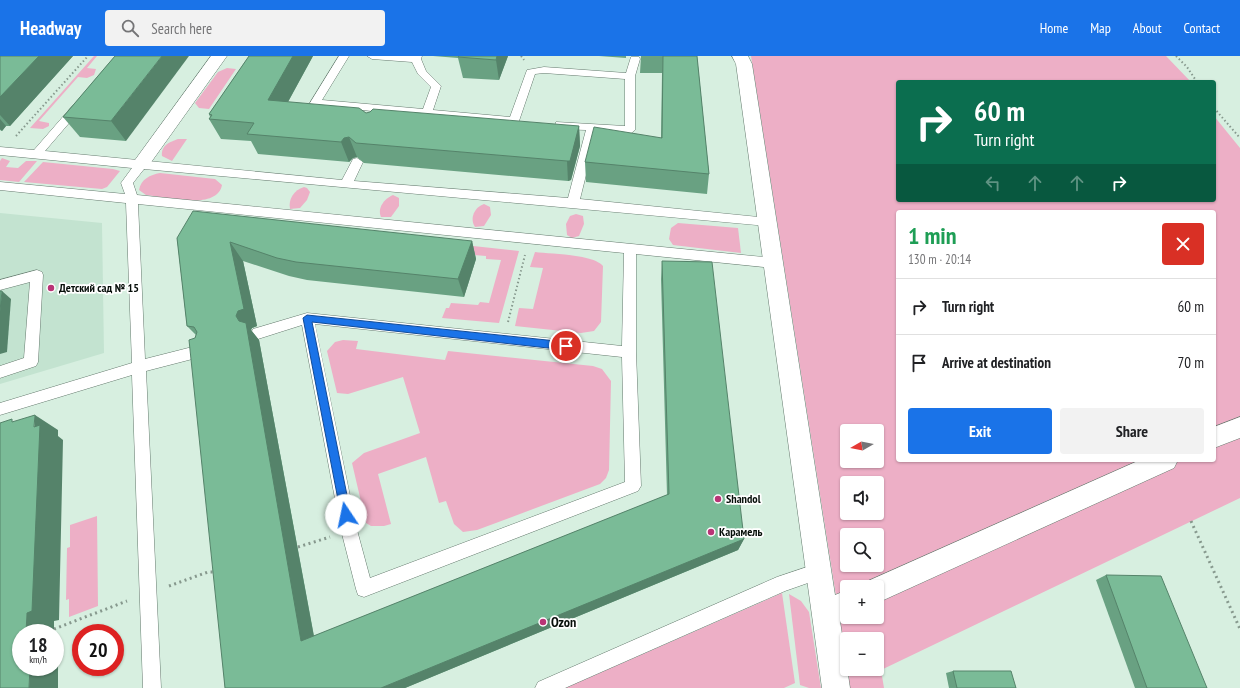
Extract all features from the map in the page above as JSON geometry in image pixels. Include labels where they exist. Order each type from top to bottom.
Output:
[{"type":"street","points":[[141,164],[219,56]]},
{"type":"street","points":[[740,56],[744,64],[819,571],[836,608],[836,688]]},
{"type":"street","points":[[1216,437],[1240,427]]},
{"type":"street","points":[[884,587],[1162,462]]},
{"type":"lane","points":[[344,56],[315,103],[518,121],[531,72],[544,70],[630,76]]},
{"type":"lane","points":[[372,56],[416,57],[422,72],[436,86],[427,113]]},
{"type":"lane","points":[[546,124],[630,130],[630,76],[635,59]]},
{"type":"lane","points":[[37,154],[86,96]]},
{"type":"lane","points":[[376,122],[383,109]]},
{"type":"lane","points":[[573,203],[592,128]]},
{"type":"lane","points":[[2,151],[768,222]]},
{"type":"lane","points":[[346,184],[357,162]]},
{"type":"lane","points":[[141,164],[127,183],[132,199],[152,688]]},
{"type":"lane","points":[[0,186],[529,240],[773,263]]},
{"type":"lane","points":[[307,318],[349,530],[364,589],[633,486],[629,352],[630,250]]},
{"type":"lane","points":[[0,285],[37,275],[31,362],[0,372]]},
{"type":"lane","points":[[258,333],[307,318],[629,352]]},
{"type":"lane","points":[[0,409],[139,367],[204,350]]},
{"type":"lane","points":[[544,688],[783,583],[819,571]]},
{"type":"path","points":[[2,151],[88,56]]},
{"type":"path","points":[[1176,56],[1196,80]]},
{"type":"path","points":[[1216,110],[1240,138]]},
{"type":"path","points":[[504,340],[529,240]]},
{"type":"path","points":[[1191,521],[1240,629]]},
{"type":"path","points":[[298,547],[349,530]]},
{"type":"path","points":[[64,625],[208,572],[222,572]]},
{"type":"shaded area","points":[[94,56],[97,56],[87,68],[96,69],[94,75],[87,78],[78,77],[39,121],[49,123],[49,126],[43,129],[30,128]]},
{"type":"shaded area","points":[[751,56],[1166,56],[1189,80],[896,80],[896,202],[1216,202],[1216,118],[1240,148],[1240,498],[884,669],[884,632],[842,632],[840,624],[884,624],[884,580],[840,580],[840,622]]},
{"type":"shaded area","points":[[227,68],[236,69],[209,109],[199,108],[195,103],[218,72]]},
{"type":"shaded area","points":[[178,139],[187,139],[172,161],[162,156],[163,149],[169,143]]},
{"type":"shaded area","points":[[2,158],[10,161],[6,167],[18,168],[26,161],[37,161],[19,182],[0,180],[0,161]]},
{"type":"shaded area","points":[[43,162],[120,171],[107,187],[102,189],[24,182]]},
{"type":"shaded area","points":[[160,173],[215,179],[222,185],[218,193],[211,198],[201,200],[177,200],[146,195],[139,190],[146,178]]},
{"type":"shaded area","points":[[304,187],[310,192],[307,200],[300,208],[290,209],[292,195],[300,188]]},
{"type":"shaded area","points":[[393,195],[399,198],[399,206],[391,217],[381,217],[380,210],[382,204]]},
{"type":"shaded area","points":[[484,204],[490,207],[491,215],[484,226],[475,227],[473,224],[474,213],[481,205]]},
{"type":"shaded area","name":"Детский сад № 15","points":[[0,213],[102,223],[104,353],[0,384]]},
{"type":"shaded area","points":[[576,214],[583,216],[584,224],[579,236],[572,238],[567,235],[566,224],[570,216]]},
{"type":"shaded area","points":[[678,223],[738,228],[741,253],[673,245],[669,239],[671,228]]},
{"type":"shaded area","points":[[372,235],[519,251],[499,323],[442,318],[446,308],[449,308],[451,303],[478,305],[480,302],[489,303],[501,260],[486,259],[486,256],[474,255],[473,257],[433,253]]},
{"type":"shaded area","points":[[535,252],[581,257],[598,262],[603,266],[601,322],[594,331],[581,333],[515,326],[519,308],[533,309],[543,268],[530,267]]},
{"type":"shaded area","points":[[343,340],[358,341],[356,349],[445,360],[448,351],[593,366],[602,369],[611,381],[609,470],[606,478],[600,484],[477,530],[463,532],[454,524],[446,501],[439,503],[426,457],[378,474],[391,524],[384,526],[371,526],[366,523],[352,463],[364,453],[420,433],[403,377],[348,394],[337,393],[327,351],[335,342]]},
{"type":"shaded area","points":[[97,516],[98,606],[69,617],[69,599],[66,600],[67,548],[70,547],[70,525]]},
{"type":"shaded area","points":[[782,593],[795,683],[784,688],[565,688]]},
{"type":"shaded area","points":[[789,594],[801,601],[809,612],[821,688],[809,688],[800,685]]},
{"type":"shaded area","points":[[848,676],[882,676],[884,688],[850,688]]},
{"type":"building","points":[[0,56],[39,56],[0,97]]},
{"type":"building","points":[[115,56],[162,56],[111,121],[63,117]]},
{"type":"building","points":[[249,56],[293,56],[268,100],[359,108],[366,113],[373,109],[579,126],[570,161],[356,143],[349,137],[344,138],[341,142],[247,134],[254,123],[209,119],[212,115],[209,114]]},
{"type":"building","points":[[497,56],[496,60],[458,57]]},
{"type":"building","points":[[663,56],[697,56],[709,174],[585,162],[594,127],[662,138]]},
{"type":"building","points":[[193,211],[472,241],[458,279],[296,262],[277,258],[230,242],[244,309],[238,311],[236,316],[239,321],[246,323],[301,641],[669,494],[662,261],[712,262],[744,539],[381,688],[225,688],[189,340],[195,338],[197,332],[194,327],[187,326],[177,238]]},
{"type":"building","points":[[0,291],[2,291],[0,311]]},
{"type":"building","points":[[35,415],[34,427],[40,425],[32,611],[27,613],[26,624],[12,624],[12,676],[30,676],[29,688],[0,688],[0,423],[12,419],[12,422]]},
{"type":"building","points":[[1106,575],[1161,576],[1207,688],[1147,688]]},
{"type":"building","points":[[953,671],[1011,671],[1016,688],[957,688]]},
{"type":"place","name":"Детский сад № 15","points":[[51,288]]},
{"type":"place","name":"Shandol","points":[[718,499]]},
{"type":"place","name":"Карамель","points":[[711,532]]},
{"type":"place","name":"Ozon","points":[[543,622]]},
{"type":"route","points":[[346,515],[307,318],[566,346]]}]
